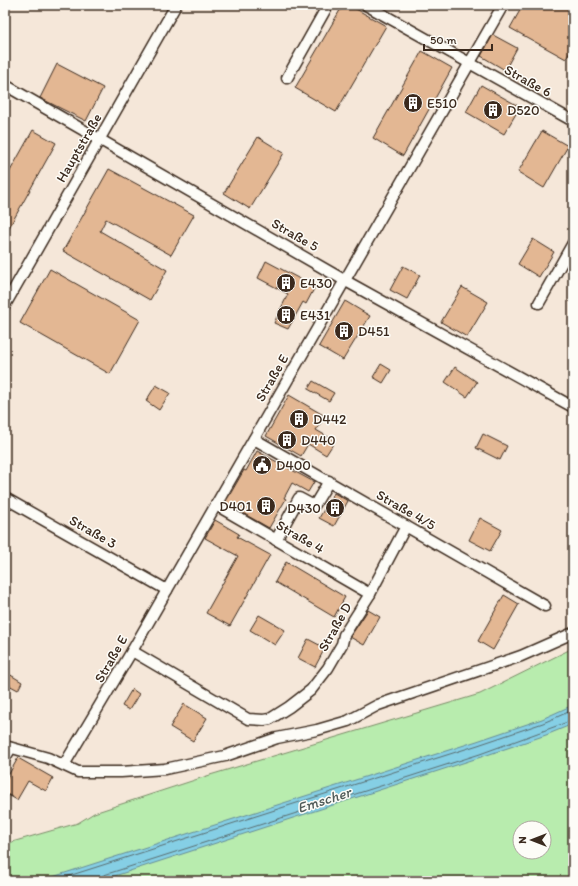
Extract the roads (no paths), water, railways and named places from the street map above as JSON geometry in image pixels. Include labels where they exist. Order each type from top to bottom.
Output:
[{"type":"lane","name":"Hauptstraße","points":[[5,305],[176,5]]},
{"type":"lane","points":[[287,78],[328,5]]},
{"type":"lane","name":"Straße 6","points":[[366,5],[573,121]]},
{"type":"lane","name":"Straße E","points":[[64,765],[132,651],[503,5]]},
{"type":"lane","name":"Straße 5","points":[[5,85],[344,280],[573,407]]},
{"type":"lane","points":[[539,303],[573,243]]},
{"type":"lane","name":"Straße 4/5","points":[[254,438],[545,606]]},
{"type":"lane","points":[[276,540],[299,498],[314,506],[329,482]]},
{"type":"lane","name":"Straße 3","points":[[5,498],[167,590]]},
{"type":"lane","name":"Straße 4","points":[[216,505],[370,594]]},
{"type":"lane","name":"Straße D","points":[[132,651],[248,719],[270,719],[311,690],[328,668],[342,644],[344,635],[370,594],[406,526]]},
{"type":"lane","points":[[5,758],[8,747],[48,758],[78,772],[121,772],[165,769],[225,756],[277,738],[317,730],[348,721],[378,705],[521,656],[573,633]]},
{"type":"water","name":"Emscher","points":[[573,705],[573,724],[546,735],[481,757],[99,881],[40,881],[477,741],[542,719]]},
{"type":"place","name":"E510","points":[[413,103]]},
{"type":"place","name":"D520","points":[[493,110]]},
{"type":"place","name":"E430","points":[[286,283]]},
{"type":"place","name":"E431","points":[[286,315]]},
{"type":"place","name":"D451","points":[[344,331]]},
{"type":"place","name":"D442","points":[[299,419]]},
{"type":"place","name":"D440","points":[[287,440]]},
{"type":"place","name":"D400","points":[[262,465]]},
{"type":"place","name":"D401","points":[[266,506]]},
{"type":"place","name":"D430","points":[[335,508]]}]
